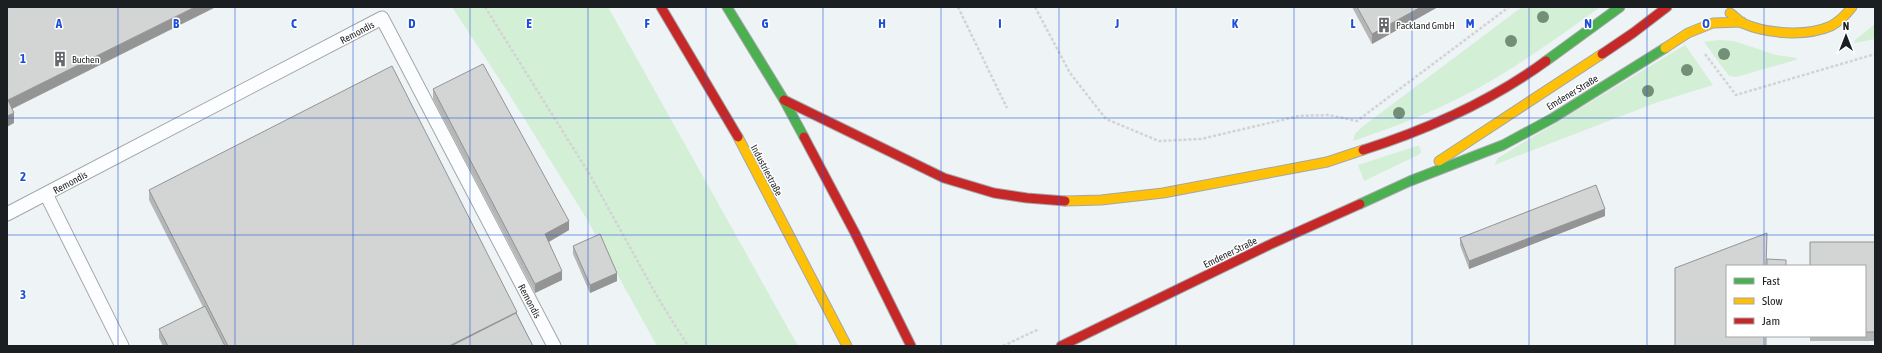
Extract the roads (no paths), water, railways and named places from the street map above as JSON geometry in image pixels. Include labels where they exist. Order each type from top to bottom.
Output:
[{"type":"main road","name":"Industriestraße","points":[[661,7],[739,139],[846,346]]},
{"type":"main road","points":[[727,7],[784,100],[855,234],[911,346]]},
{"type":"main road","points":[[784,100],[944,178],[994,193],[1027,198],[1058,201],[1101,200],[1163,193],[1327,162],[1410,135],[1480,103],[1536,68],[1620,7]]},
{"type":"main road","name":"Emdener Straße","points":[[1410,181],[1492,124],[1633,33],[1667,7]]},
{"type":"main road","points":[[1724,7],[1742,22],[1784,33],[1800,33],[1817,30],[1831,24],[1852,8]]},
{"type":"main road","name":"Emdener Straße","points":[[1060,346],[1262,248],[1410,181],[1503,145],[1553,118],[1688,33],[1713,23],[1742,22]]},
{"type":"lane","name":"Remondis","points":[[7,214],[382,18],[554,346]]},
{"type":"lane","name":"Remondis","points":[[46,194],[122,346]]},
{"type":"place","name":"Packland GmbH","points":[[1384,25]]},
{"type":"place","name":"Buchen","points":[[60,59]]}]
